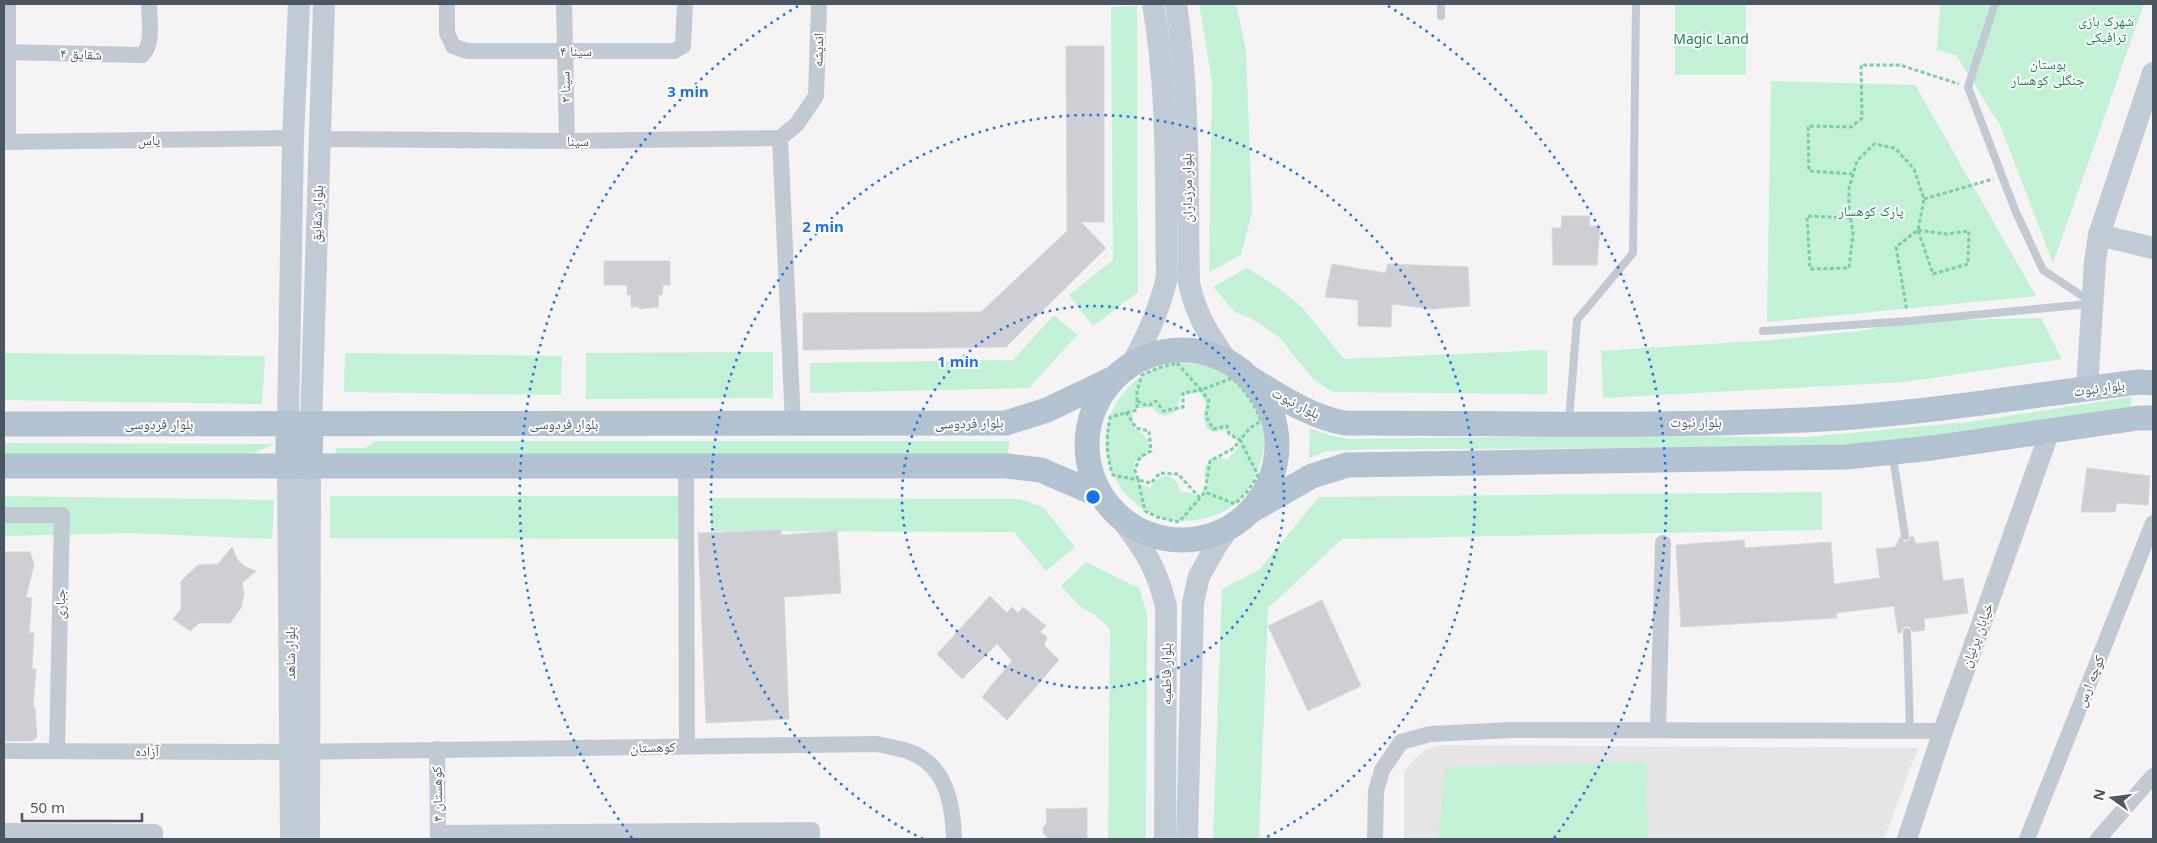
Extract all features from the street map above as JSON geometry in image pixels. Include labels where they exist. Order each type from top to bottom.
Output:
[{"type":"main road","name":"بلوار شقایق","points":[[299,4],[293,138],[299,423]]},
{"type":"main road","name":"بلوار شقایق","points":[[299,423],[320,139],[324,4]]},
{"type":"main road","name":"بلوار مرزداران","points":[[1133,362],[1148,336],[1161,303],[1167,277],[1162,85],[1158,31],[1153,4]]},
{"type":"main road","name":"بلوار مرزداران","points":[[1176,4],[1181,37],[1185,91],[1189,283],[1194,306],[1211,337],[1228,362]]},
{"type":"main road","points":[[2087,389],[2094,304],[2095,262],[2099,235],[2153,73]]},
{"type":"main road","points":[[293,138],[320,139]]},
{"type":"main road","points":[[2099,235],[2153,248]]},
{"type":"main road","points":[[1249,512],[1262,495],[1271,475],[1276,448],[1276,433],[1271,412],[1262,393],[1248,376],[1228,362],[1205,352],[1181,349],[1156,353],[1133,362],[1114,378],[1098,398],[1089,422],[1086,448],[1091,473],[1101,496],[1122,520],[1142,532],[1171,539],[1186,540],[1208,536],[1229,527],[1249,512],[1312,476],[1347,465],[1760,460],[1846,457],[2146,418],[2146,383]]},
{"type":"main road","name":"بلوار نبوت","points":[[1248,376],[1309,411],[1332,421],[1345,423],[1760,422],[1843,418],[2146,383]]},
{"type":"main road","name":"بلوار فردوسی","points":[[4,424],[1006,423],[1047,410],[1114,378]]},
{"type":"main road","points":[[299,423],[299,466]]},
{"type":"main road","points":[[4,466],[1007,466],[1041,470],[1101,496]]},
{"type":"main road","name":"بلوار شاهد","points":[[299,466],[300,751],[309,839]]},
{"type":"main road","name":"بلوار فاطمیه","points":[[1122,520],[1150,559],[1160,583],[1166,606],[1165,839]]},
{"type":"main road","name":"بلوار فاطمیه","points":[[1187,839],[1193,603],[1199,576],[1214,548],[1229,527]]},
{"type":"main road","name":"بلوار شاهد","points":[[291,839],[300,751]]},
{"type":"street","points":[[6,142],[8,4]]},
{"type":"street","name":"شقایق ۴","points":[[6,52],[142,55],[148,51],[150,4]]},
{"type":"street","name":"سینا ۴","points":[[447,4],[447,33],[453,46],[467,50],[564,51],[674,51],[683,46],[686,4]]},
{"type":"street","name":"سینا ۲","points":[[564,4],[567,141]]},
{"type":"street","name":"اندیشه","points":[[780,138],[797,124],[816,96],[820,4]]},
{"type":"street","name":"یاس","points":[[6,142],[293,138]]},
{"type":"street","points":[[780,138],[793,423]]},
{"type":"street","name":"سینا","points":[[320,139],[567,141],[780,138]]},
{"type":"street","name":"خیابان پرنیان","points":[[1906,839],[2050,431]]},
{"type":"street","points":[[686,466],[686,746]]},
{"type":"street","name":"جباری","points":[[4,515],[62,515],[57,751]]},
{"type":"street","name":"کوچه ارس","points":[[2028,839],[2153,523]]},
{"type":"street","points":[[1658,730],[1663,543]]},
{"type":"street","points":[[1375,839],[1376,791],[1382,770],[1401,742],[1430,734],[1494,730],[1943,731]]},
{"type":"street","name":"کوهستان","points":[[300,751],[877,744],[909,751],[926,761],[945,783],[953,813],[954,839]]},
{"type":"street","name":"کوهستان ۴","points":[[437,749],[438,836]]},
{"type":"street","name":"آزاده","points":[[4,751],[300,751]]},
{"type":"street","points":[[2098,839],[2153,776]]},
{"type":"street","points":[[4,831],[30,835],[155,836]]},
{"type":"street","points":[[438,836],[812,835]]},
{"type":"lane","points":[[1441,4],[1441,16]]},
{"type":"lane","points":[[1568,423],[1577,320],[1633,253],[1636,4]]},
{"type":"lane","points":[[1995,4],[1968,87],[2015,210],[2043,270],[2094,304]]},
{"type":"lane","points":[[1763,331],[1909,321],[2094,304]]},
{"type":"lane","points":[[1893,452],[1905,536]]},
{"type":"lane","points":[[1907,632],[1910,730]]},
{"type":"path","points":[[1853,174],[1809,171],[1808,126],[1851,127],[1862,118],[1861,65],[1900,66],[1968,87]]},
{"type":"path","points":[[1851,218],[1807,216],[1810,269],[1849,268],[1853,233],[1850,188],[1857,160],[1874,144],[1895,148],[1914,169],[1924,199],[1918,230],[1933,274],[1968,264],[1969,231],[1946,234],[1918,230],[1896,247],[1909,321]]},
{"type":"path","points":[[1924,199],[2003,176]]},
{"type":"path","points":[[1200,498],[1178,474],[1160,474],[1151,482],[1113,476],[1107,458],[1106,437],[1110,418],[1137,410],[1137,391],[1142,376],[1158,368],[1177,363],[1202,390],[1209,401],[1206,416],[1213,429],[1227,426],[1229,434],[1240,440],[1258,475],[1248,491],[1235,504],[1205,492]]},
{"type":"path","points":[[1126,412],[1136,428],[1149,431],[1151,451],[1140,457],[1135,470],[1144,511],[1157,517],[1179,522],[1205,492],[1210,461],[1234,448],[1250,428],[1261,421],[1255,404],[1245,390],[1232,378],[1202,390],[1183,393],[1183,407],[1163,411],[1156,401],[1148,406],[1137,401]]},
{"type":"shaded area","points":[[1441,745],[1918,748],[1884,839],[1404,839],[1404,773],[1415,758],[1426,750]]},
{"type":"green space","points":[[1199,4],[1236,4],[1246,50],[1252,212],[1241,255],[1209,272],[1212,81]]},
{"type":"green space","name":"Magic Land","points":[[1675,4],[1746,4],[1746,75],[1675,75]]},
{"type":"green space","name":"بوستان جنگلی کوهسار","points":[[1940,4],[2144,4],[2053,263],[2000,125],[1956,55],[1937,50]]},
{"type":"green space","points":[[1137,6],[1138,292],[1093,326],[1069,295],[1113,260],[1111,7]]},
{"type":"green space","name":"پارک کوهسار","points":[[1771,81],[1915,85],[2036,296],[1767,322]]},
{"type":"green space","points":[[1247,268],[1277,287],[1302,307],[1344,359],[1547,350],[1547,394],[1333,392],[1313,379],[1279,337],[1252,319],[1235,312],[1213,287]]},
{"type":"green space","points":[[1054,315],[1077,335],[1029,388],[810,393],[810,363],[1013,360]]},
{"type":"green space","points":[[2041,318],[2062,359],[1905,382],[1603,398],[1601,351],[1774,340],[1866,330],[1909,321]]},
{"type":"green space","points":[[773,352],[773,398],[586,399],[586,353]]},
{"type":"green space","points":[[4,353],[265,356],[262,404],[4,400]]},
{"type":"green space","points":[[345,353],[562,356],[561,395],[344,392]]},
{"type":"green space","points":[[1177,363],[1206,366],[1227,375],[1238,383],[1255,405],[1260,417],[1264,444],[1262,458],[1255,477],[1245,494],[1238,501],[1231,507],[1213,516],[1181,521],[1153,514],[1131,499],[1115,478],[1107,452],[1108,425],[1119,399],[1146,373]],"holes":[[[1200,392],[1206,404],[1203,417],[1207,429],[1215,432],[1226,430],[1241,444],[1227,460],[1220,457],[1212,458],[1209,461],[1204,471],[1209,485],[1203,488],[1201,499],[1191,493],[1181,492],[1171,477],[1167,476],[1159,479],[1150,488],[1136,482],[1134,462],[1147,455],[1149,446],[1145,436],[1134,428],[1132,409],[1152,407],[1157,413],[1165,416],[1176,411],[1181,396]]]},
{"type":"green space","points":[[2131,397],[2131,406],[1910,440],[1803,448],[1368,449],[1328,451],[1309,458],[1310,428],[1329,435],[1349,439],[1565,436],[1806,437],[1969,422]]},
{"type":"green space","points":[[375,441],[1009,441],[1008,455],[334,456],[337,448],[365,448]]},
{"type":"green space","points":[[4,443],[274,444],[243,458],[4,457]]},
{"type":"green space","points":[[1822,492],[1822,530],[1342,539],[1268,608],[1259,839],[1213,839],[1222,589],[1259,570],[1319,497]]},
{"type":"green space","points":[[4,496],[274,500],[272,539],[130,533],[4,536]]},
{"type":"green space","points":[[330,496],[680,496],[680,539],[330,538]]},
{"type":"green space","points":[[711,498],[1019,499],[1043,507],[1075,547],[1046,571],[1014,532],[711,531]]},
{"type":"green space","points":[[1086,562],[1139,588],[1147,614],[1146,839],[1108,839],[1110,629],[1095,615],[1081,607],[1061,586]]},
{"type":"green space","points":[[1647,762],[1648,839],[1438,839],[1445,767]]},
{"type":"building","points":[[1066,46],[1104,46],[1104,222],[1081,222],[1106,248],[1006,347],[803,350],[803,313],[981,312],[1067,231]]},
{"type":"building","points":[[1562,216],[1590,216],[1589,226],[1600,226],[1597,265],[1553,265],[1552,228],[1561,228]]},
{"type":"building","points":[[604,261],[670,261],[670,285],[663,285],[662,295],[659,295],[658,307],[639,309],[639,307],[631,307],[631,295],[627,295],[627,285],[604,285]]},
{"type":"building","points":[[1332,264],[1385,273],[1388,264],[1468,267],[1470,306],[1432,309],[1392,304],[1391,327],[1358,326],[1358,300],[1325,297]]},
{"type":"building","points":[[2087,468],[2150,476],[2148,505],[2117,503],[2115,512],[2081,512]]},
{"type":"building","points":[[781,530],[781,535],[837,531],[841,593],[784,597],[789,719],[706,723],[698,533]]},
{"type":"building","points":[[1913,536],[1916,544],[1938,541],[1943,581],[1963,578],[1968,613],[1924,619],[1925,630],[1913,632],[1910,627],[1906,626],[1902,629],[1901,633],[1898,633],[1894,606],[1836,613],[1837,618],[1681,627],[1676,545],[1744,540],[1745,548],[1831,542],[1834,584],[1880,578],[1876,549],[1895,547],[1900,537],[1905,542]]},
{"type":"building","points":[[232,547],[238,560],[244,566],[256,571],[242,583],[244,594],[241,608],[230,623],[199,623],[190,631],[173,619],[181,609],[181,581],[198,565],[218,564]]},
{"type":"building","points":[[4,552],[30,552],[34,565],[26,597],[32,598],[29,633],[34,633],[32,669],[36,669],[33,707],[35,707],[37,737],[32,741],[4,741]]},
{"type":"building","points":[[990,596],[1007,613],[1012,607],[1018,613],[1023,607],[1046,626],[1040,632],[1047,637],[1044,645],[1059,660],[1007,720],[982,697],[1012,661],[997,644],[962,679],[937,654]]},
{"type":"building","points":[[1322,600],[1361,686],[1308,711],[1268,626]]},
{"type":"building","points":[[1087,808],[1087,839],[1048,839],[1043,833],[1043,828],[1047,822],[1046,809]]},
{"type":"park label","name":"شهرک بازی ترافیکی","points":[[2106,30]]}]
